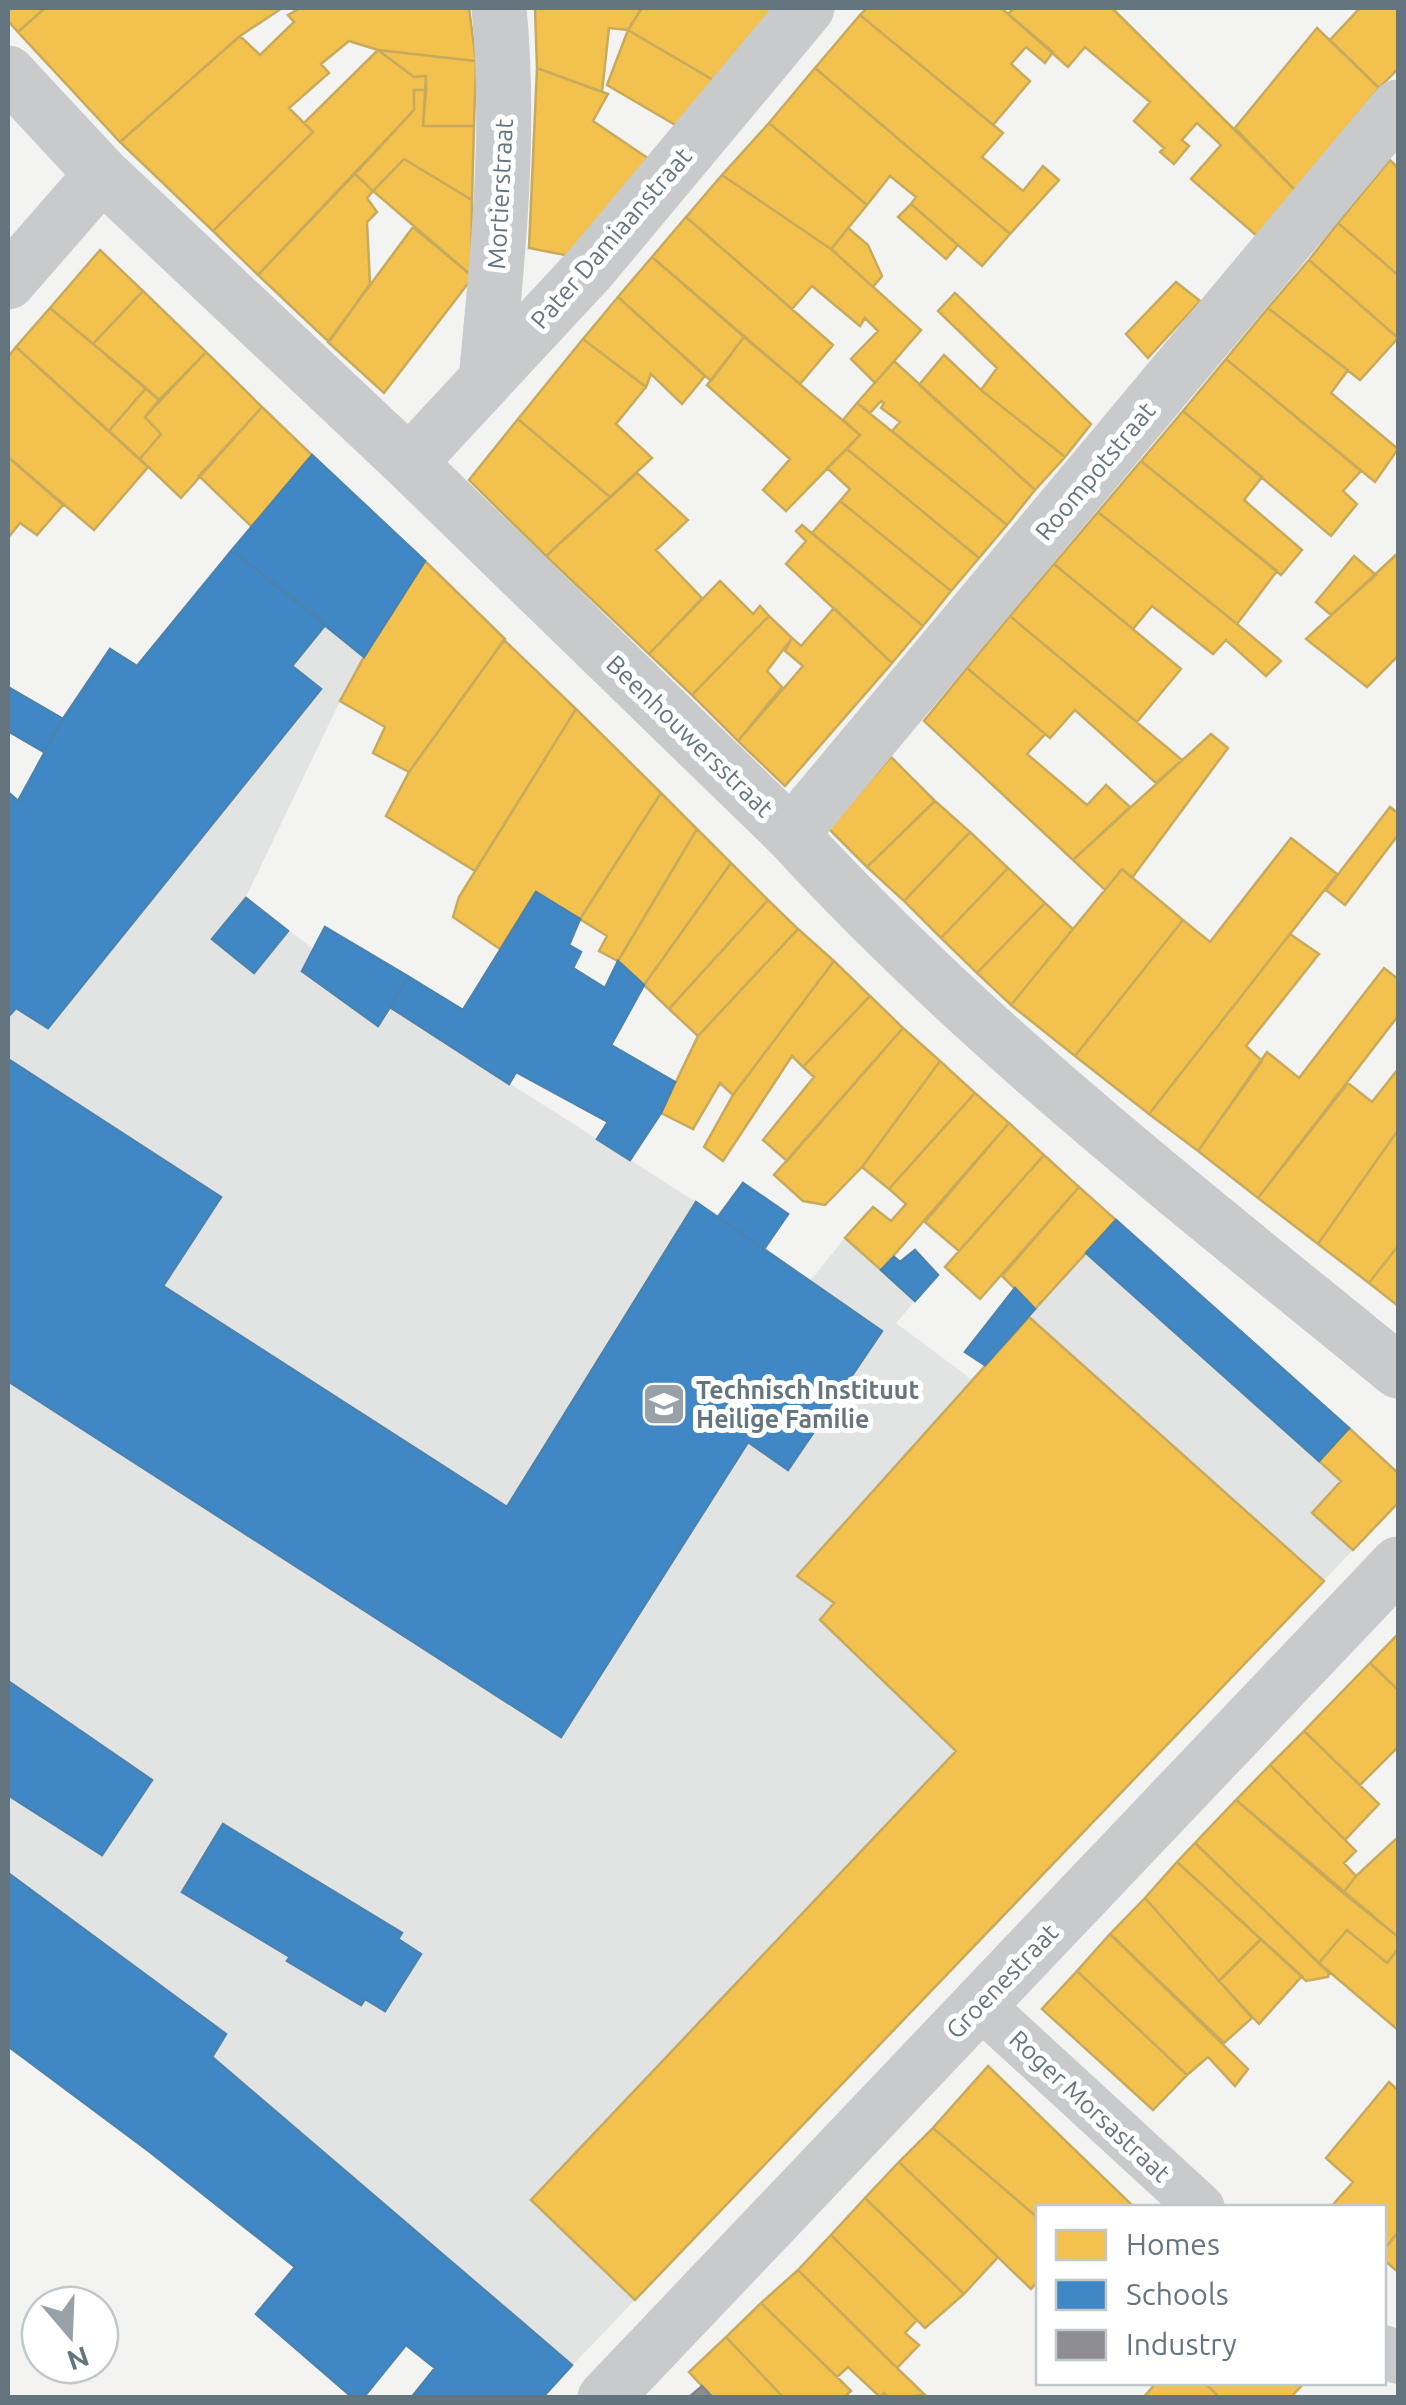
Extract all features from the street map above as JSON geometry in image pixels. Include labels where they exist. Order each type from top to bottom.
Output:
[{"type":"street","name":"Mortierstraat","points":[[486,380],[498,248],[506,81],[500,8]]},
{"type":"street","name":"Pater Damiaanstraat","points":[[409,463],[591,267],[807,8]]},
{"type":"street","name":"Beenhouwersstraat","points":[[8,73],[102,174],[409,463],[791,834],[837,884],[1061,1096],[1398,1371]]},
{"type":"street","name":"Roompotstraat","points":[[791,834],[1398,107]]},
{"type":"street","points":[[8,282],[102,174]]},
{"type":"street","name":"Groenestraat","points":[[605,2398],[1398,1564]]},
{"type":"street","name":"Roger Morsastraat","points":[[979,2004],[1197,2205]]},
{"type":"shaded area","name":"Technisch Instituut Heilige Familie","points":[[312,455],[425,561],[340,701],[246,897],[313,949],[302,971],[390,1007],[696,1202],[810,1281],[845,1238],[915,1301],[896,1323],[971,1379],[1116,1220],[1398,1473],[1398,1503],[542,2397],[411,2397],[435,2368],[406,2345],[363,2397],[353,2397],[256,2314],[295,2267],[8,2046],[8,792],[18,800],[63,719],[110,649],[137,665]]},
{"type":"building: Homes","points":[[8,8],[45,8],[18,32],[8,21]]},
{"type":"building: Homes","points":[[45,8],[282,8],[240,36],[120,142],[18,32]]},
{"type":"building: Homes","points":[[300,8],[469,8],[476,61],[378,50],[349,41],[321,64],[329,73],[289,108],[313,132],[213,231],[120,142],[240,36],[260,55],[294,22],[288,15]]},
{"type":"building: Homes","points":[[535,8],[642,8],[628,30],[609,28],[602,92],[537,68]]},
{"type":"building: Homes","points":[[642,8],[773,9],[713,80],[628,30]]},
{"type":"building: Homes","points":[[867,8],[1001,8],[1053,52],[1045,63],[1026,47],[1011,64],[1030,81],[993,125],[860,15]]},
{"type":"building: Homes","points":[[1014,8],[1112,8],[1296,191],[1257,236],[1191,179],[1221,145],[1197,123],[1182,140],[1189,146],[1174,164],[1160,152],[1164,148],[1134,121],[1150,102],[1085,47],[1068,67],[1008,14]]},
{"type":"building: Homes","points":[[1360,8],[1398,8],[1398,69],[1379,88],[1330,40]]},
{"type":"building: Homes","points":[[860,15],[1003,133],[982,157],[1023,191],[1043,166],[1059,180],[1010,234],[815,68]]},
{"type":"building: Homes","points":[[1317,28],[1379,88],[1296,191],[1235,128]]},
{"type":"building: Homes","points":[[628,30],[713,80],[679,127],[607,85]]},
{"type":"building: Homes","points":[[378,50],[414,77],[426,76],[426,90],[414,90],[414,110],[258,275],[213,231],[313,132],[304,123]]},
{"type":"building: Homes","points":[[378,50],[476,61],[474,126],[423,126],[426,76],[414,77]]},
{"type":"building: Homes","points":[[537,68],[608,94],[593,121],[652,161],[575,257],[529,248]]},
{"type":"building: Homes","points":[[815,68],[1010,234],[982,266],[911,204],[916,197],[890,176],[867,205],[769,123]]},
{"type":"building: Homes","points":[[414,90],[426,90],[423,126],[474,126],[472,200],[404,159],[373,191],[355,174],[414,110]]},
{"type":"building: Homes","points":[[769,123],[867,205],[831,249],[722,175]]},
{"type":"building: Homes","points":[[404,159],[472,200],[471,275],[373,191]]},
{"type":"building: Homes","points":[[1390,160],[1398,168],[1398,275],[1338,223]]},
{"type":"building: Homes","points":[[355,174],[373,191],[367,198],[377,212],[367,222],[370,284],[329,342],[258,275]]},
{"type":"building: Homes","points":[[722,175],[831,249],[921,330],[875,383],[851,359],[878,331],[865,318],[860,326],[812,286],[792,309],[686,217]]},
{"type":"building: Homes","points":[[911,204],[958,245],[946,259],[898,217]]},
{"type":"building: Homes","points":[[686,217],[833,345],[800,384],[652,257]]},
{"type":"building: Homes","points":[[1338,223],[1398,275],[1398,338],[1309,260]]},
{"type":"building: Homes","points":[[413,227],[473,277],[384,393],[328,342]]},
{"type":"building: Homes","points":[[848,228],[868,245],[882,276],[873,287],[831,249]]},
{"type":"building: Homes","points":[[100,250],[143,291],[93,344],[50,308]]},
{"type":"building: Homes","points":[[652,257],[744,337],[711,381],[618,297]]},
{"type":"building: Homes","points":[[1309,260],[1398,338],[1360,380],[1268,308]]},
{"type":"building: Homes","points":[[1176,282],[1200,301],[1148,358],[1126,334]]},
{"type":"building: Homes","points":[[143,291],[206,352],[159,400],[93,344]]},
{"type":"building: Homes","points":[[955,293],[1091,424],[1065,457],[981,390],[997,368],[938,311]]},
{"type":"building: Homes","points":[[618,297],[705,376],[682,404],[651,374],[646,387],[583,339]]},
{"type":"building: Homes","points":[[50,308],[146,388],[109,431],[16,347]]},
{"type":"building: Homes","points":[[1268,308],[1348,370],[1331,393],[1398,449],[1375,482],[1226,359]]},
{"type":"building: Homes","points":[[744,337],[860,435],[786,511],[763,490],[790,459],[707,385]]},
{"type":"building: Homes","points":[[583,339],[646,387],[616,424],[652,458],[610,497],[518,419]]},
{"type":"building: Homes","points":[[16,347],[148,467],[94,530],[8,457],[8,357]]},
{"type":"building: Homes","points":[[206,352],[262,407],[181,498],[140,459],[161,434],[145,417]]},
{"type":"building: Homes","points":[[944,355],[1065,457],[1035,490],[919,385]]},
{"type":"building: Homes","points":[[1226,359],[1361,471],[1343,491],[1357,504],[1331,536],[1183,411]]},
{"type":"building: Homes","points":[[894,361],[1035,490],[1007,525],[892,431],[900,422],[881,408],[884,403],[881,401],[870,413],[857,403]]},
{"type":"building: Homes","points":[[146,388],[159,400],[145,417],[161,434],[140,459],[109,431]]},
{"type":"building: Homes","points":[[857,403],[1007,525],[979,558],[847,449],[860,435],[843,420]]},
{"type":"building: Homes","points":[[262,407],[312,455],[252,527],[199,476]]},
{"type":"building: Homes","points":[[1183,411],[1262,477],[1244,500],[1302,550],[1281,575],[1141,461]]},
{"type":"building: Homes","points":[[518,419],[610,497],[546,556],[469,480]]},
{"type":"building: Homes","points":[[847,449],[979,558],[951,591],[840,501],[850,489],[827,468]]},
{"type":"building: Homes","points":[[8,457],[63,505],[37,535],[20,523],[8,538]]},
{"type":"building: Homes","points":[[1141,461],[1277,571],[1237,624],[1098,512]]},
{"type":"building: Homes","points":[[637,473],[688,520],[656,550],[702,598],[649,654],[546,556]]},
{"type":"building: Homes","points":[[840,501],[951,591],[923,626],[812,533]]},
{"type":"building: Homes","points":[[1098,512],[1281,661],[1266,676],[1226,640],[1213,654],[1152,606],[1133,629],[1054,564]]},
{"type":"building: Homes","points":[[802,525],[923,626],[892,663],[786,564],[806,541],[796,531]]},
{"type":"building: Homes","points":[[1398,553],[1398,656],[1367,687],[1306,639]]},
{"type":"building: Homes","points":[[1354,556],[1376,575],[1331,615],[1316,602]]},
{"type":"building: Homes","points":[[425,561],[505,639],[409,772],[373,753],[385,727],[340,701]]},
{"type":"building: Homes","points":[[1054,564],[1181,669],[1137,722],[1010,616]]},
{"type":"building: Homes","points":[[720,581],[753,614],[760,606],[769,616],[692,695],[649,654]]},
{"type":"building: Homes","points":[[834,608],[892,663],[785,786],[738,741],[803,666],[785,651],[792,638],[801,646]]},
{"type":"building: Homes","points":[[769,616],[792,638],[767,671],[782,687],[738,741],[692,695]]},
{"type":"building: Homes","points":[[1010,616],[1182,760],[1156,783],[1075,710],[1050,738],[1045,734],[967,668]]},
{"type":"building: Homes","points":[[504,640],[576,709],[475,871],[386,816],[409,772]]},
{"type":"building: Homes","points":[[967,668],[1045,734],[1027,754],[1087,805],[1106,785],[1130,807],[1073,860],[924,721]]},
{"type":"building: Homes","points":[[576,709],[661,793],[580,919],[536,892],[500,949],[453,917],[459,897]]},
{"type":"building: Homes","points":[[1211,734],[1228,748],[1132,878],[1122,869],[1105,890],[1073,860]]},
{"type":"building: Homes","points":[[891,757],[935,801],[867,867],[828,828]]},
{"type":"building: Homes","points":[[661,793],[697,829],[618,961],[599,951],[607,936],[580,919]]},
{"type":"building: Homes","points":[[935,801],[970,832],[904,901],[867,867]]},
{"type":"building: Homes","points":[[1390,807],[1398,813],[1398,835],[1345,905],[1326,890]]},
{"type":"building: Homes","points":[[697,829],[731,863],[644,985],[618,961]]},
{"type":"building: Homes","points":[[970,832],[1008,868],[941,938],[904,901]]},
{"type":"building: Homes","points":[[1291,838],[1337,874],[1149,1114],[1075,1056],[1183,920],[1210,942]]},
{"type":"building: Homes","points":[[731,863],[768,900],[669,1009],[644,985]]},
{"type":"building: Homes","points":[[1008,868],[1045,903],[977,973],[941,938]]},
{"type":"building: Homes","points":[[1122,869],[1183,920],[1075,1056],[1011,1005]]},
{"type":"building: Homes","points":[[768,900],[798,929],[698,1036],[669,1009]]},
{"type":"building: Homes","points":[[1045,903],[1073,929],[1011,1005],[977,973]]},
{"type":"building: Homes","points":[[798,929],[834,961],[733,1095],[720,1083],[693,1129],[661,1113],[698,1036]]},
{"type":"building: Homes","points":[[1290,934],[1319,954],[1246,1046],[1262,1061],[1198,1151],[1149,1114]]},
{"type":"building: Homes","points":[[834,961],[870,996],[803,1067],[792,1056],[723,1161],[704,1147],[733,1095]]},
{"type":"building: Homes","points":[[1384,968],[1398,979],[1398,1016],[1258,1198],[1198,1151],[1267,1052],[1299,1078]]},
{"type":"building: Homes","points":[[870,996],[903,1028],[787,1161],[763,1140],[814,1077],[803,1067]]},
{"type":"building: Homes","points":[[903,1028],[940,1061],[862,1167],[825,1205],[803,1201],[774,1175]]},
{"type":"building: Homes","points":[[940,1061],[975,1093],[889,1189],[862,1167]]},
{"type":"building: Homes","points":[[1398,1069],[1398,1130],[1318,1244],[1258,1198],[1348,1083],[1372,1102]]},
{"type":"building: Homes","points":[[975,1093],[1009,1123],[881,1270],[845,1238],[873,1207],[891,1221],[906,1204],[889,1189]]},
{"type":"building: Homes","points":[[1009,1123],[1044,1155],[959,1251],[925,1222]]},
{"type":"building: Homes","points":[[1398,1130],[1398,1246],[1369,1283],[1318,1244]]},
{"type":"building: Homes","points":[[1044,1155],[1079,1187],[980,1299],[945,1267]]},
{"type":"building: Homes","points":[[1079,1187],[1116,1220],[1035,1309],[1002,1276]]},
{"type":"building: Homes","points":[[1398,1246],[1398,1306],[1369,1283]]},
{"type":"building: Homes","points":[[1029,1317],[1324,1581],[635,2300],[531,2200],[956,1751],[820,1620],[834,1603],[797,1576]]},
{"type":"building: Homes","points":[[1349,1428],[1398,1473],[1398,1503],[1353,1550],[1312,1513],[1341,1481],[1319,1461]]},
{"type":"building: Homes","points":[[1398,1634],[1398,1690],[1370,1663]]},
{"type":"building: Homes","points":[[1370,1663],[1398,1690],[1398,1752],[1396,1749],[1360,1785],[1304,1731]]},
{"type":"building: Homes","points":[[1304,1731],[1379,1804],[1345,1840],[1270,1765]]},
{"type":"building: Homes","points":[[1270,1765],[1356,1851],[1344,1863],[1356,1876],[1343,1893],[1236,1800]]},
{"type":"building: Homes","points":[[1236,1800],[1398,1937],[1398,1949],[1387,1963],[1347,1930],[1319,1963],[1195,1843]]},
{"type":"building: Homes","points":[[1398,1837],[1398,1937],[1343,1893]]},
{"type":"building: Homes","points":[[1195,1843],[1329,1973],[1328,1977],[1306,1981],[1177,1862]]},
{"type":"building: Homes","points":[[1177,1862],[1261,1939],[1219,1981],[1145,1898]]},
{"type":"building: Homes","points":[[1145,1898],[1252,2018],[1224,2043],[1110,1934]]},
{"type":"building: Homes","points":[[1347,1930],[1387,1963],[1398,1949],[1398,2030],[1319,1963]]},
{"type":"building: Homes","points":[[1110,1934],[1248,2069],[1235,2086],[1208,2057],[1187,2075],[1077,1971]]},
{"type":"building: Homes","points":[[1261,1939],[1302,1976],[1259,2024],[1219,1981]]},
{"type":"building: Homes","points":[[1077,1971],[1187,2075],[1153,2110],[1042,2009]]},
{"type":"building: Homes","points":[[988,2066],[1132,2205],[1036,2205],[1036,2216],[933,2128]]},
{"type":"building: Homes","points":[[1389,2082],[1398,2090],[1398,2232],[1386,2247],[1386,2205],[1333,2205],[1353,2182],[1326,2158]]},
{"type":"building: Homes","points":[[933,2128],[1036,2216],[1036,2283],[1031,2289],[899,2162]]},
{"type":"building: Homes","points":[[899,2162],[998,2257],[964,2294],[865,2198]]},
{"type":"building: Homes","points":[[865,2198],[964,2294],[925,2328],[831,2235]]},
{"type":"building: Homes","points":[[1398,2232],[1398,2272],[1386,2262],[1386,2247]]},
{"type":"building: Homes","points":[[831,2235],[917,2320],[905,2333],[919,2345],[897,2368],[798,2270]]},
{"type":"building: Homes","points":[[798,2270],[925,2395],[889,2398],[884,2393],[880,2397],[848,2367],[837,2377],[761,2303]]},
{"type":"building: Homes","points":[[761,2303],[851,2391],[843,2398],[784,2398],[726,2337]]},
{"type":"building: Homes","points":[[726,2337],[784,2398],[713,2398],[689,2372]]},
{"type":"building: Homes","points":[[1154,2385],[1207,2385],[1220,2398],[1143,2398]]},
{"type":"building: Homes","points":[[1207,2385],[1302,2385],[1290,2398],[1220,2398]]},
{"type":"building: Schools","points":[[312,455],[425,561],[364,657],[232,550]]},
{"type":"building: Schools","points":[[232,550],[326,624],[292,666],[321,689],[48,1028],[16,1008],[8,1017],[8,792],[18,801],[63,719],[110,649],[137,666]]},
{"type":"building: Schools","points":[[8,687],[63,719],[44,752],[8,731]]},
{"type":"building: Schools","points":[[536,892],[580,919],[569,945],[581,952],[573,968],[605,988],[618,961],[644,985],[611,1045],[675,1082],[661,1113],[630,1160],[597,1139],[608,1122],[516,1072],[509,1084],[390,1007],[409,977],[463,1010]]},
{"type":"building: Schools","points":[[246,898],[288,931],[254,973],[212,939]]},
{"type":"building: Schools","points":[[325,927],[409,977],[378,1026],[302,971]]},
{"type":"building: Schools","points":[[8,1059],[221,1197],[163,1286],[507,1507],[696,1202],[882,1331],[788,1470],[748,1442],[561,1737],[8,1381]]},
{"type":"building: Schools","points":[[743,1183],[788,1214],[764,1249],[718,1217]]},
{"type":"building: Schools","points":[[1116,1220],[1349,1428],[1319,1461],[1086,1253]]},
{"type":"building: Schools","points":[[915,1250],[938,1275],[915,1301],[881,1270],[894,1257],[900,1262]]},
{"type":"building: Schools","points":[[1015,1288],[1035,1309],[985,1365],[965,1352]]},
{"type":"building: Schools","points":[[8,1681],[152,1780],[102,1855],[8,1795]]},
{"type":"building: Schools","points":[[223,1824],[402,1933],[398,1939],[421,1954],[385,2011],[365,1999],[361,2005],[182,1892]]},
{"type":"building: Schools","points":[[8,1873],[226,2034],[212,2057],[572,2365],[542,2398],[411,2398],[435,2368],[406,2345],[363,2398],[353,2398],[256,2314],[295,2267],[8,2046]]},
{"type":"building: Industry","points":[[702,2386],[713,2398],[688,2398]]},
{"type":"place","name":"Technisch Instituut Heilige Familie","points":[[664,1404]]}]
